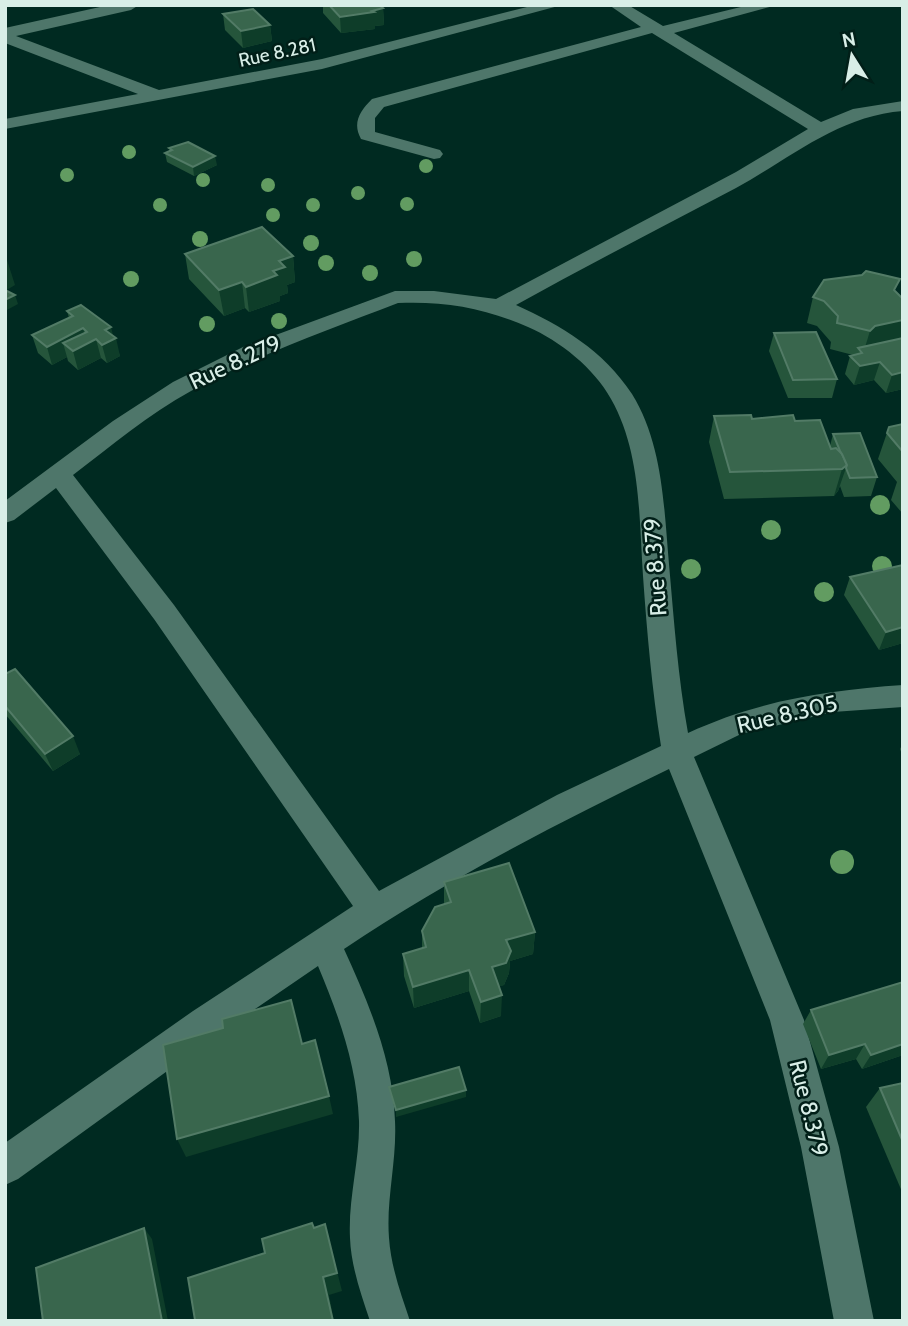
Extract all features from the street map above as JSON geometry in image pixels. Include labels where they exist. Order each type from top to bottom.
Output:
[{"type":"street","points":[[131,5],[10,32],[5,37],[160,96]]},
{"type":"street","points":[[490,5],[505,16]]},
{"type":"street","name":"Rue 8.281","points":[[5,124],[322,64],[554,5]]},
{"type":"street","points":[[617,5],[820,129]]},
{"type":"street","points":[[434,154],[367,135],[364,126],[366,114],[378,103],[388,100],[657,30],[769,5]]},
{"type":"street","points":[[499,306],[587,256],[744,175],[820,129],[881,108],[903,106]]},
{"type":"street","name":"Rue 8.279","points":[[5,514],[132,418],[181,387],[251,352],[370,304],[418,295],[499,306]]},
{"type":"street","name":"Rue 8.379","points":[[499,306],[544,326],[571,342],[600,369],[622,397],[638,435],[649,478],[665,685],[677,752],[787,1020],[820,1147],[854,1321]]},
{"type":"street","points":[[59,474],[164,612],[374,910]]},
{"type":"street","name":"Rue 8.305","points":[[5,1166],[205,1023],[374,910],[568,804],[735,724],[779,711],[833,701],[903,696]]},
{"type":"street","points":[[324,943],[352,1005],[369,1059],[377,1120],[376,1172],[369,1228],[376,1278],[390,1321]]},
{"type":"building","points":[[329,5],[379,5],[383,8],[340,17]]},
{"type":"building","points":[[253,9],[270,25],[241,31],[223,14]]},
{"type":"building","points":[[188,142],[215,156],[193,167],[165,153],[172,150],[169,148]]},
{"type":"building","points":[[262,227],[293,256],[279,261],[285,267],[273,271],[277,275],[246,287],[242,282],[219,290],[185,254]]},
{"type":"building","points":[[866,271],[900,279],[894,290],[903,299],[903,320],[875,326],[870,331],[837,323],[838,316],[824,301],[813,297],[824,280],[862,275]]},
{"type":"building","points":[[5,290],[15,295],[5,300]]},
{"type":"building","points":[[81,305],[111,327],[105,330],[116,338],[102,345],[96,339],[73,351],[63,343],[87,332],[83,328],[47,347],[32,335],[73,316],[67,311]]},
{"type":"building","points":[[816,332],[837,379],[793,380],[774,333]]},
{"type":"building","points":[[903,338],[903,372],[892,375],[880,362],[860,366],[850,356],[862,353],[858,348]]},
{"type":"building","points":[[751,415],[752,419],[793,415],[795,421],[820,420],[831,449],[836,448],[842,454],[847,465],[842,469],[730,472],[714,416]]},
{"type":"building","points":[[903,424],[903,452],[887,433],[889,427]]},
{"type":"building","points":[[860,433],[877,477],[850,478],[833,434]]},
{"type":"building","points":[[903,565],[903,627],[886,632],[850,577]]},
{"type":"building","points":[[15,669],[73,736],[45,754],[5,706],[5,674]]},
{"type":"building","points":[[509,863],[535,932],[506,940],[511,951],[506,963],[492,967],[502,995],[481,1002],[469,970],[413,987],[403,954],[426,947],[422,931],[435,907],[451,902],[444,882]]},
{"type":"building","points":[[903,982],[903,1044],[871,1055],[865,1044],[829,1055],[811,1010]]},
{"type":"building","points":[[291,1000],[302,1044],[315,1040],[329,1096],[177,1139],[163,1045],[223,1028],[222,1019]]},
{"type":"building","points":[[459,1067],[466,1090],[396,1110],[389,1087]]},
{"type":"building","points":[[903,1083],[903,1142],[880,1088]]},
{"type":"building","points":[[312,1223],[314,1228],[325,1224],[337,1273],[323,1277],[333,1321],[192,1321],[195,1320],[188,1278],[265,1253],[262,1239]]},
{"type":"building","points":[[144,1228],[162,1321],[43,1321],[36,1268]]}]
